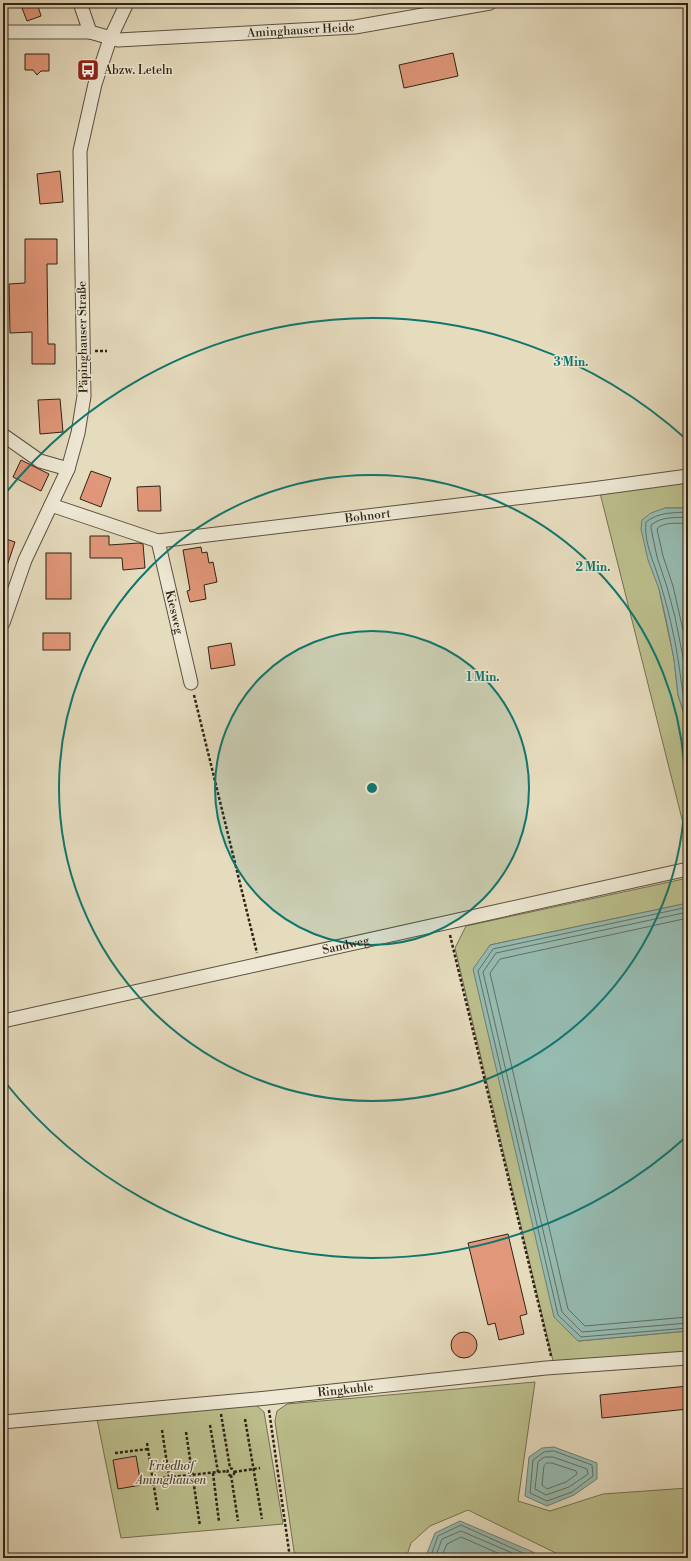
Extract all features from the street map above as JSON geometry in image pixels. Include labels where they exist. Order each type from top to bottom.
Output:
[{"type":"street","points":[[80,3],[90,32]]},
{"type":"street","name":"Päpinghauser Straße","points":[[3,624],[25,560],[68,469],[78,433],[84,396],[80,152],[95,84],[110,39],[127,3]]},
{"type":"street","name":"Aminghauser Heide","points":[[3,32],[90,32],[110,39],[118,40],[354,28],[490,3]]},
{"type":"street","points":[[3,435],[40,461],[68,469]]},
{"type":"street","name":"Bohnort","points":[[51,505],[158,541],[592,489],[688,476]]},
{"type":"street","name":"Kiesweg","points":[[158,541],[191,683]]},
{"type":"street","name":"Sandweg","points":[[3,1020],[688,869]]},
{"type":"street","name":"Ringkuhle","points":[[3,1422],[267,1398],[554,1368],[688,1358]]},
{"type":"path","points":[[191,683],[260,964]]},
{"type":"path","points":[[447,923],[554,1368]]},
{"type":"path","points":[[267,1398],[290,1558]]},
{"type":"path","points":[[220,1402],[230,1468],[233,1469],[234,1472]]},
{"type":"path","points":[[245,1418],[262,1520]]},
{"type":"path","points":[[210,1425],[218,1472]]},
{"type":"path","points":[[162,1430],[169,1477]]},
{"type":"path","points":[[186,1432],[200,1526]]},
{"type":"path","points":[[147,1443],[158,1512]]},
{"type":"path","points":[[115,1453],[148,1449]]},
{"type":"path","points":[[153,1479],[227,1471],[230,1468]]},
{"type":"path","points":[[231,1475],[234,1472],[260,1468]]},
{"type":"path","points":[[227,1471],[228,1474],[231,1475],[238,1521]]},
{"type":"path","points":[[213,1473],[219,1522]]},
{"type":"green space","points":[[688,481],[688,508],[665,508],[659,589],[674,659],[678,695],[688,726],[688,843],[600,493]]},
{"type":"green space","points":[[688,878],[688,903],[490,945],[579,1341],[688,1331],[688,1354],[554,1365],[455,948],[466,926]]},
{"type":"green space","points":[[535,1382],[518,1501],[550,1511],[603,1494],[688,1488],[688,1558],[566,1558],[468,1510],[430,1526],[411,1543],[406,1558],[295,1558],[275,1421],[277,1411],[287,1404]]},
{"type":"green space","name":"Friedhof Aminghausen","points":[[256,1405],[264,1412],[283,1524],[121,1538],[97,1419]]},
{"type":"water","points":[[665,508],[688,508],[688,726],[678,695],[674,659],[659,589],[648,560],[641,529],[642,520],[651,513]]},
{"type":"water","points":[[688,903],[688,1331],[578,1341],[554,1317],[473,969],[490,945]]},
{"type":"water","points":[[554,1447],[597,1463],[597,1479],[574,1495],[547,1506],[525,1496],[529,1457],[542,1448]]},
{"type":"water","points":[[460,1521],[533,1552],[541,1558],[425,1558],[435,1533]]},
{"type":"building","points":[[20,3],[37,3],[41,16],[27,21]]},
{"type":"building","points":[[453,53],[458,76],[404,88],[399,65]]},
{"type":"building","points":[[25,54],[49,54],[49,71],[41,71],[37,75],[33,70],[25,70]]},
{"type":"building","points":[[60,171],[63,202],[40,204],[37,174]]},
{"type":"building","points":[[25,239],[57,239],[57,264],[47,264],[48,344],[55,344],[55,364],[32,364],[32,332],[10,333],[9,284],[25,283]]},
{"type":"building","points":[[60,399],[63,432],[40,434],[38,400]]},
{"type":"building","points":[[21,460],[49,474],[41,491],[13,477]]},
{"type":"building","points":[[91,471],[111,478],[101,507],[80,499]]},
{"type":"building","points":[[160,486],[161,511],[138,511],[137,487]]},
{"type":"building","points":[[90,536],[109,536],[109,545],[143,544],[145,568],[123,570],[122,558],[90,558]]},
{"type":"building","points":[[3,538],[15,542],[5,572],[3,572]]},
{"type":"building","points":[[201,547],[202,553],[207,552],[209,563],[213,562],[217,582],[204,585],[206,599],[190,602],[187,591],[190,590],[183,550]]},
{"type":"building","points":[[46,553],[71,553],[71,599],[46,599]]},
{"type":"building","points":[[43,633],[70,633],[70,650],[43,650]]},
{"type":"building","points":[[231,643],[235,665],[211,669],[208,647]]},
{"type":"building","points":[[508,1234],[527,1314],[520,1316],[524,1334],[499,1340],[495,1323],[488,1325],[468,1243]]},
{"type":"building","points":[[464,1332],[473,1336],[477,1345],[473,1354],[464,1358],[455,1354],[451,1345],[455,1336]]},
{"type":"building","points":[[688,1386],[688,1409],[602,1418],[600,1395]]},
{"type":"building","points":[[136,1456],[141,1485],[118,1489],[113,1460]]},
{"type":"place","name":"Abzw. Leteln","points":[[88,70]]}]
